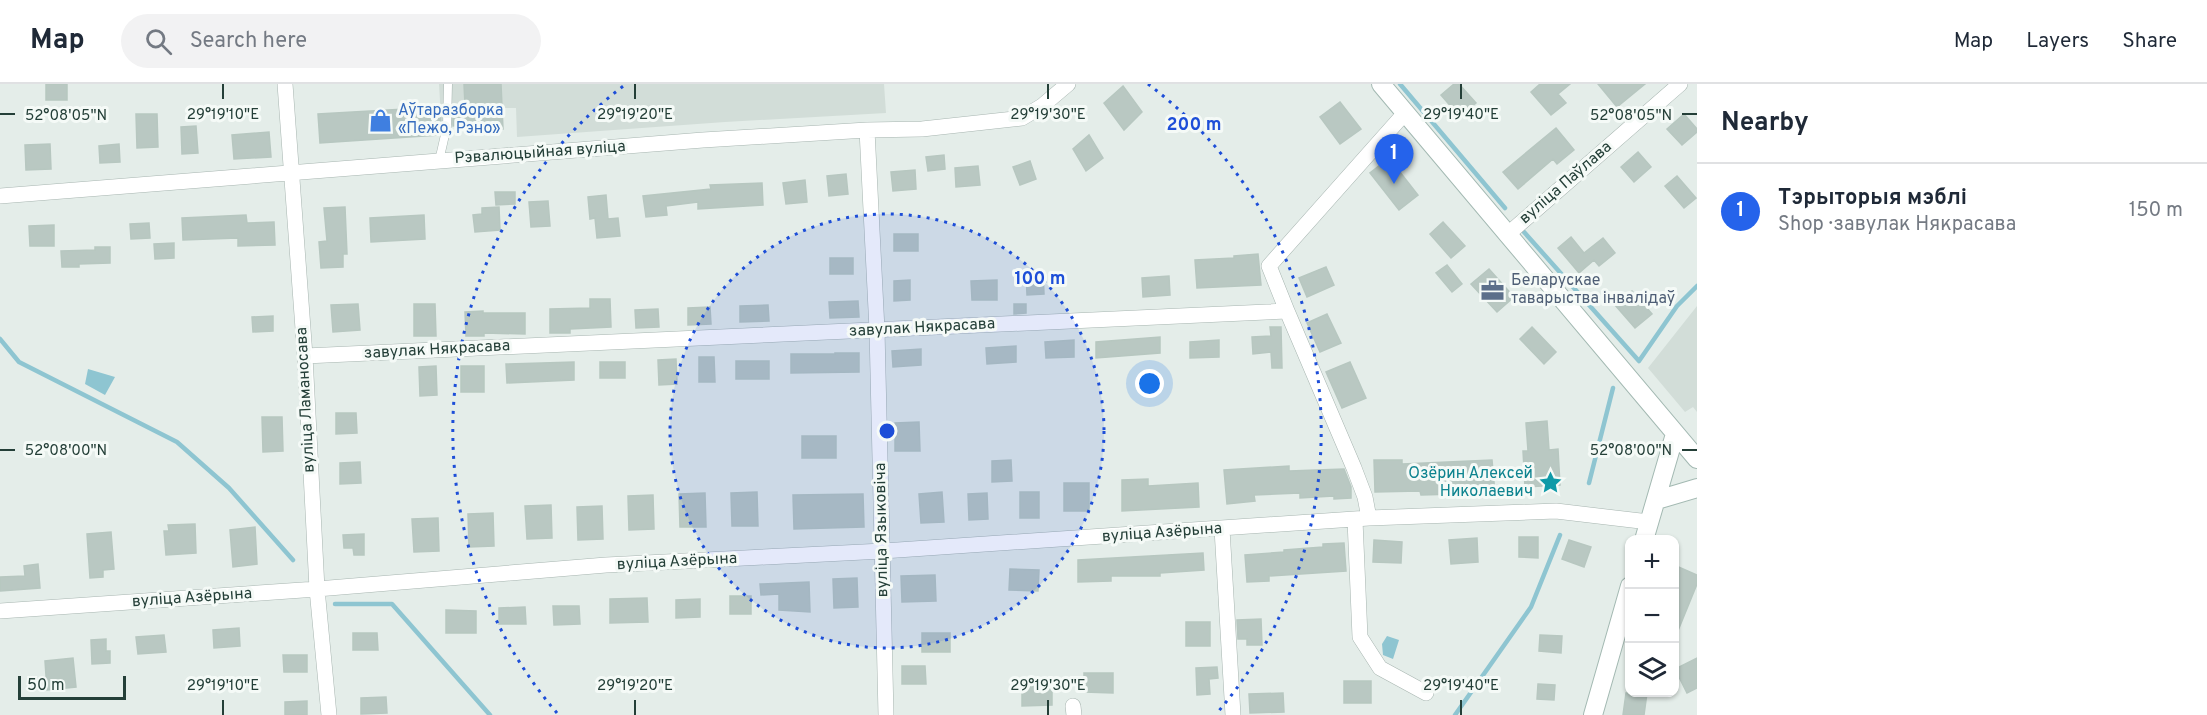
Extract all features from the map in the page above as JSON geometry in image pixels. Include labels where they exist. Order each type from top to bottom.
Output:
[{"type":"main road","points":[[1381,84],[1697,459]]},
{"type":"main road","points":[[1645,535],[1675,434]]},
{"type":"main road","points":[[1657,500],[1697,488]]},
{"type":"main road","points":[[1593,715],[1628,589]]},
{"type":"street","name":"вуліца Ламаносава","points":[[285,84],[305,356],[316,589],[329,715]]},
{"type":"street","name":"Рэвалюцыйная вуліца","points":[[0,196],[439,161],[867,130],[922,129],[1022,118],[1042,106],[1068,84]]},
{"type":"street","name":"вуліца Паўлава","points":[[1507,234],[1680,84]]},
{"type":"street","points":[[1404,114],[1269,266],[1365,497],[1362,519],[1360,638],[1380,668],[1426,693]]},
{"type":"street","name":"вуліца Языковіча","points":[[867,130],[877,330],[886,715]]},
{"type":"street","name":"завулак Някрасава","points":[[305,356],[1287,311]]},
{"type":"street","name":"вуліца Азёрына","points":[[0,611],[316,589],[606,565],[883,551],[1362,519],[1556,511],[1649,522]]},
{"type":"street","points":[[1222,529],[1233,715]]},
{"type":"lane","points":[[439,161],[447,126],[448,84]]},
{"type":"shaded area","points":[[439,84],[884,84],[886,113],[517,137],[516,108],[503,108],[503,129],[475,131],[474,124],[442,125],[442,135]]},
{"type":"shaded area","points":[[1697,306],[1697,412],[1693,407],[1685,412],[1648,368]]},
{"type":"water","points":[[88,369],[115,377],[105,395],[85,384]]},
{"type":"water","points":[[1387,636],[1399,640],[1393,659],[1383,655],[1382,644]]},
{"type":"building","points":[[46,84],[67,84],[67,100],[46,100]]},
{"type":"building","points":[[464,84],[501,84],[503,129],[475,131],[474,124],[453,126],[453,106],[465,105]]},
{"type":"building","points":[[1454,84],[1459,84],[1476,103],[1460,117],[1441,95]]},
{"type":"building","points":[[1540,84],[1570,84],[1558,94],[1566,103],[1551,115],[1531,92]]},
{"type":"building","points":[[1598,84],[1645,84],[1617,107]]},
{"type":"building","points":[[1123,86],[1142,112],[1124,130],[1104,103]]},
{"type":"building","points":[[1340,102],[1361,129],[1340,144],[1320,117]]},
{"type":"building","name":"Аўтаразборка «Пежо, Рэно»","points":[[440,107],[439,135],[320,143],[318,114]]},
{"type":"building","points":[[136,114],[157,114],[158,147],[137,148]]},
{"type":"building","points":[[1684,114],[1697,132],[1682,145],[1667,129]]},
{"type":"building","points":[[196,126],[198,153],[182,154],[181,127]]},
{"type":"building","points":[[1556,128],[1574,150],[1557,164],[1553,159],[1518,189],[1503,172]]},
{"type":"building","points":[[269,132],[271,157],[234,159],[232,135]]},
{"type":"building","points":[[1089,135],[1103,158],[1086,171],[1073,149]]},
{"type":"building","points":[[50,144],[51,169],[26,170],[25,145]]},
{"type":"building","points":[[119,144],[120,162],[100,163],[99,146]]},
{"type":"building","points":[[1638,152],[1651,167],[1634,182],[1621,167]]},
{"type":"building","points":[[944,155],[945,169],[928,171],[926,157]]},
{"type":"building","points":[[1389,158],[1418,195],[1399,210],[1370,173]]},
{"type":"building","points":[[1030,161],[1036,179],[1020,185],[1013,167]]},
{"type":"building","points":[[978,166],[980,185],[956,187],[955,168]]},
{"type":"building","points":[[915,170],[916,189],[893,191],[891,172]]},
{"type":"building","points":[[846,174],[848,194],[829,196],[827,176]]},
{"type":"building","points":[[1677,176],[1696,198],[1684,208],[1665,186]]},
{"type":"building","points":[[805,180],[807,202],[786,204],[783,183]]},
{"type":"building","points":[[762,183],[763,205],[698,209],[698,202],[666,206],[667,215],[646,217],[643,196],[711,189],[710,185]]},
{"type":"building","points":[[495,192],[515,192],[515,204],[496,205]]},
{"type":"building","points":[[606,195],[608,219],[618,218],[620,236],[597,238],[595,218],[590,219],[588,197]]},
{"type":"building","points":[[548,201],[550,226],[531,227],[529,202]]},
{"type":"building","points":[[345,207],[347,254],[343,254],[343,267],[321,268],[319,242],[327,241],[324,208]]},
{"type":"building","points":[[499,207],[500,230],[475,232],[473,215],[482,214],[482,208]]},
{"type":"building","points":[[246,215],[247,223],[274,222],[275,245],[238,246],[238,238],[183,240],[182,218]]},
{"type":"building","points":[[424,215],[425,239],[371,242],[370,218]]},
{"type":"building","points":[[1443,222],[1465,246],[1451,258],[1430,234]]},
{"type":"building","points":[[149,223],[150,238],[131,239],[130,224]]},
{"type":"building","points":[[54,225],[54,246],[30,246],[29,226]]},
{"type":"building","points":[[894,234],[918,234],[918,251],[894,251]]},
{"type":"building","points":[[1571,237],[1584,253],[1603,238],[1615,253],[1599,266],[1594,260],[1579,273],[1558,248]]},
{"type":"building","points":[[174,243],[174,258],[155,259],[154,244]]},
{"type":"building","points":[[95,247],[110,247],[110,263],[62,267],[61,251],[95,250]]},
{"type":"building","points":[[1258,254],[1261,285],[1197,288],[1195,260]]},
{"type":"building","points":[[830,258],[853,258],[853,274],[830,274]]},
{"type":"building","points":[[1447,265],[1462,284],[1452,292],[1436,273]]},
{"type":"building","points":[[1326,267],[1334,285],[1307,297],[1299,278]]},
{"type":"building","name":"Беларускае таварыства інвалідаў","points":[[1489,269],[1514,297],[1497,312],[1471,284]]},
{"type":"building","points":[[1043,270],[1044,294],[1027,295],[1026,271]]},
{"type":"building","points":[[1169,276],[1170,295],[1143,297],[1142,278]]},
{"type":"building","points":[[910,280],[910,300],[894,301],[894,281]]},
{"type":"building","points":[[997,280],[997,300],[972,300],[971,281]]},
{"type":"building","points":[[1632,291],[1652,314],[1635,328],[1615,305]]},
{"type":"building","points":[[590,299],[610,299],[611,327],[570,329],[570,333],[550,333],[550,309],[590,308]]},
{"type":"building","points":[[858,301],[859,317],[830,318],[829,302]]},
{"type":"building","points":[[358,304],[360,330],[333,332],[331,305]]},
{"type":"building","points":[[414,304],[435,304],[436,336],[414,336]]},
{"type":"building","points":[[1014,304],[1026,304],[1026,313],[1014,314]]},
{"type":"building","points":[[768,305],[769,321],[740,322],[740,306]]},
{"type":"building","points":[[710,307],[711,324],[688,325],[688,308]]},
{"type":"building","points":[[658,309],[659,327],[636,328],[635,310]]},
{"type":"building","points":[[483,311],[483,313],[525,313],[525,334],[484,333],[484,336],[466,336],[465,312]]},
{"type":"building","points":[[1327,314],[1341,343],[1320,352],[1307,323]]},
{"type":"building","points":[[273,316],[273,331],[253,332],[252,317]]},
{"type":"building","points":[[1270,327],[1281,327],[1282,368],[1272,368],[1271,352],[1253,354],[1252,337],[1271,336]]},
{"type":"building","points":[[1532,327],[1556,352],[1544,364],[1520,339]]},
{"type":"building","points":[[1160,337],[1160,353],[1096,358],[1096,342]]},
{"type":"building","points":[[1074,340],[1074,357],[1046,358],[1045,342]]},
{"type":"building","points":[[1219,340],[1219,357],[1190,358],[1190,342]]},
{"type":"building","points":[[1016,346],[1016,362],[987,364],[986,348]]},
{"type":"building","points":[[921,349],[921,365],[893,367],[892,351]]},
{"type":"building","points":[[859,353],[859,372],[791,373],[791,354]]},
{"type":"building","points":[[699,357],[714,357],[715,382],[699,382]]},
{"type":"building","points":[[676,359],[677,384],[659,385],[658,360]]},
{"type":"building","points":[[736,361],[769,361],[769,379],[736,379]]},
{"type":"building","points":[[574,362],[574,380],[507,383],[506,364]]},
{"type":"building","points":[[600,362],[625,362],[625,378],[600,378]]},
{"type":"building","points":[[1350,362],[1366,398],[1342,408],[1326,372]]},
{"type":"building","points":[[436,366],[437,395],[420,396],[419,367]]},
{"type":"building","points":[[461,366],[484,366],[484,392],[461,392]]},
{"type":"building","points":[[336,413],[356,413],[357,433],[336,434]]},
{"type":"building","points":[[262,417],[282,417],[283,451],[263,452]]},
{"type":"building","points":[[1547,421],[1549,450],[1558,449],[1560,485],[1525,487],[1523,451],[1528,451],[1526,423]]},
{"type":"building","points":[[919,422],[920,451],[895,451],[895,423]]},
{"type":"building","points":[[802,436],[836,436],[836,458],[802,458]]},
{"type":"building","points":[[1011,460],[1012,481],[992,482],[992,461]]},
{"type":"building","points":[[1374,460],[1402,460],[1402,464],[1492,460],[1495,493],[1421,495],[1420,491],[1375,492]]},
{"type":"building","points":[[360,462],[361,483],[340,484],[340,463]]},
{"type":"building","points":[[1289,466],[1289,471],[1344,469],[1351,487],[1351,498],[1334,499],[1334,496],[1300,498],[1300,493],[1254,495],[1255,501],[1227,504],[1224,470]]},
{"type":"building","points":[[1148,479],[1148,486],[1198,483],[1199,507],[1122,511],[1122,480]]},
{"type":"building","points":[[1064,483],[1089,483],[1089,511],[1064,511]]},
{"type":"building","points":[[757,492],[758,526],[732,526],[731,493]]},
{"type":"building","points":[[942,492],[944,522],[921,523],[919,494]]},
{"type":"building","points":[[1020,492],[1039,492],[1039,518],[1020,518]]},
{"type":"building","points":[[705,493],[706,527],[680,527],[679,494]]},
{"type":"building","points":[[987,493],[988,519],[969,520],[968,494]]},
{"type":"building","points":[[863,494],[864,527],[794,529],[793,495]]},
{"type":"building","points":[[653,495],[654,529],[629,530],[628,496]]},
{"type":"building","points":[[551,505],[552,538],[527,539],[525,506]]},
{"type":"building","points":[[602,506],[603,539],[578,540],[577,507]]},
{"type":"building","points":[[493,513],[494,546],[469,547],[468,514]]},
{"type":"building","points":[[438,518],[439,551],[414,552],[412,519]]},
{"type":"building","points":[[195,524],[196,553],[166,555],[164,531],[169,531],[168,525]]},
{"type":"building","points":[[255,527],[257,564],[233,567],[230,530]]},
{"type":"building","points":[[111,532],[114,569],[103,570],[103,577],[90,578],[87,534]]},
{"type":"building","points":[[364,534],[364,555],[354,555],[353,548],[344,548],[343,535]]},
{"type":"building","points":[[1519,537],[1538,537],[1538,558],[1519,557]]},
{"type":"building","points":[[1477,538],[1478,562],[1451,564],[1449,540]]},
{"type":"building","points":[[1374,540],[1402,542],[1401,563],[1373,562]]},
{"type":"building","points":[[1569,540],[1591,547],[1584,567],[1562,559]]},
{"type":"building","points":[[1344,543],[1346,571],[1269,576],[1269,581],[1247,582],[1245,555]]},
{"type":"building","points":[[1203,553],[1204,570],[1160,573],[1160,576],[1111,576],[1111,581],[1078,582],[1078,560]]},
{"type":"building","points":[[38,564],[40,588],[0,591],[0,577],[25,576],[24,566]]},
{"type":"building","points":[[1679,567],[1697,575],[1697,584],[1679,628]]},
{"type":"building","points":[[1010,569],[1039,570],[1038,591],[1009,590]]},
{"type":"building","points":[[935,575],[936,601],[902,602],[901,576]]},
{"type":"building","points":[[857,578],[858,607],[834,608],[833,579]]},
{"type":"building","points":[[809,582],[810,612],[779,610],[779,594],[761,595],[760,584]]},
{"type":"building","points":[[730,596],[751,596],[751,614],[730,614]]},
{"type":"building","points":[[647,598],[648,622],[610,623],[610,599]]},
{"type":"building","points":[[700,599],[700,617],[676,618],[676,600]]},
{"type":"building","points":[[553,606],[579,606],[580,624],[554,625]]},
{"type":"building","points":[[525,607],[526,624],[499,624],[499,608]]},
{"type":"building","points":[[446,610],[476,611],[476,633],[446,633]]},
{"type":"building","points":[[1261,619],[1262,645],[1247,645],[1247,639],[1238,639],[1237,620]]},
{"type":"building","points":[[1186,622],[1210,622],[1210,646],[1186,646]]},
{"type":"building","points":[[239,628],[240,646],[214,648],[213,630]]},
{"type":"building","points":[[353,633],[377,633],[378,650],[353,650]]},
{"type":"building","points":[[922,633],[950,633],[950,652],[922,652]]},
{"type":"building","points":[[164,635],[166,652],[138,654],[136,637]]},
{"type":"building","points":[[1540,635],[1562,636],[1561,653],[1539,651]]},
{"type":"building","points":[[106,639],[106,651],[110,651],[110,663],[92,664],[91,640]]},
{"type":"building","points":[[283,655],[307,655],[307,672],[284,672]]},
{"type":"building","points":[[73,658],[76,687],[47,690],[45,661]]},
{"type":"building","points":[[1697,658],[1697,688],[1687,693],[1679,677],[1679,667]]},
{"type":"building","points":[[902,666],[925,666],[926,684],[902,684]]},
{"type":"building","points":[[1217,667],[1218,678],[1209,679],[1210,694],[1197,695],[1196,668]]},
{"type":"building","points":[[1084,673],[1113,673],[1113,693],[1084,692]]},
{"type":"building","points":[[1344,681],[1371,681],[1371,703],[1344,703]]},
{"type":"building","points":[[1052,684],[1052,705],[1022,706],[1022,685]]},
{"type":"building","points":[[1538,684],[1555,685],[1554,700],[1537,699]]},
{"type":"building","points":[[1283,693],[1284,712],[1250,713],[1249,694]]},
{"type":"building","points":[[386,697],[387,713],[361,714],[361,698]]},
{"type":"building","points":[[1625,697],[1646,697],[1644,715],[1623,715]]},
{"type":"building","points":[[307,701],[307,715],[285,715],[285,702]]},
{"type":"waterway","points":[[1400,84],[1505,208]]},
{"type":"waterway","points":[[1524,232],[1639,361],[1677,306],[1697,286]]},
{"type":"waterway","points":[[0,339],[19,362],[177,442],[229,488],[293,560]]},
{"type":"waterway","points":[[1589,483],[1613,388]]},
{"type":"waterway","points":[[1455,715],[1531,607],[1560,535]]},
{"type":"waterway","points":[[335,604],[392,604],[490,715]]},
{"type":"place","name":"Аўтаразборка «Пежо, Рэно»","points":[[380,120]]},
{"type":"place","name":"Тэрыторыя мэблі","points":[[1394,184]]},
{"type":"place","name":"Беларускае таварыства інвалідаў","points":[[1493,290]]},
{"type":"place","name":"Озёрин Алексей Николаевич","points":[[1551,483]]}]
